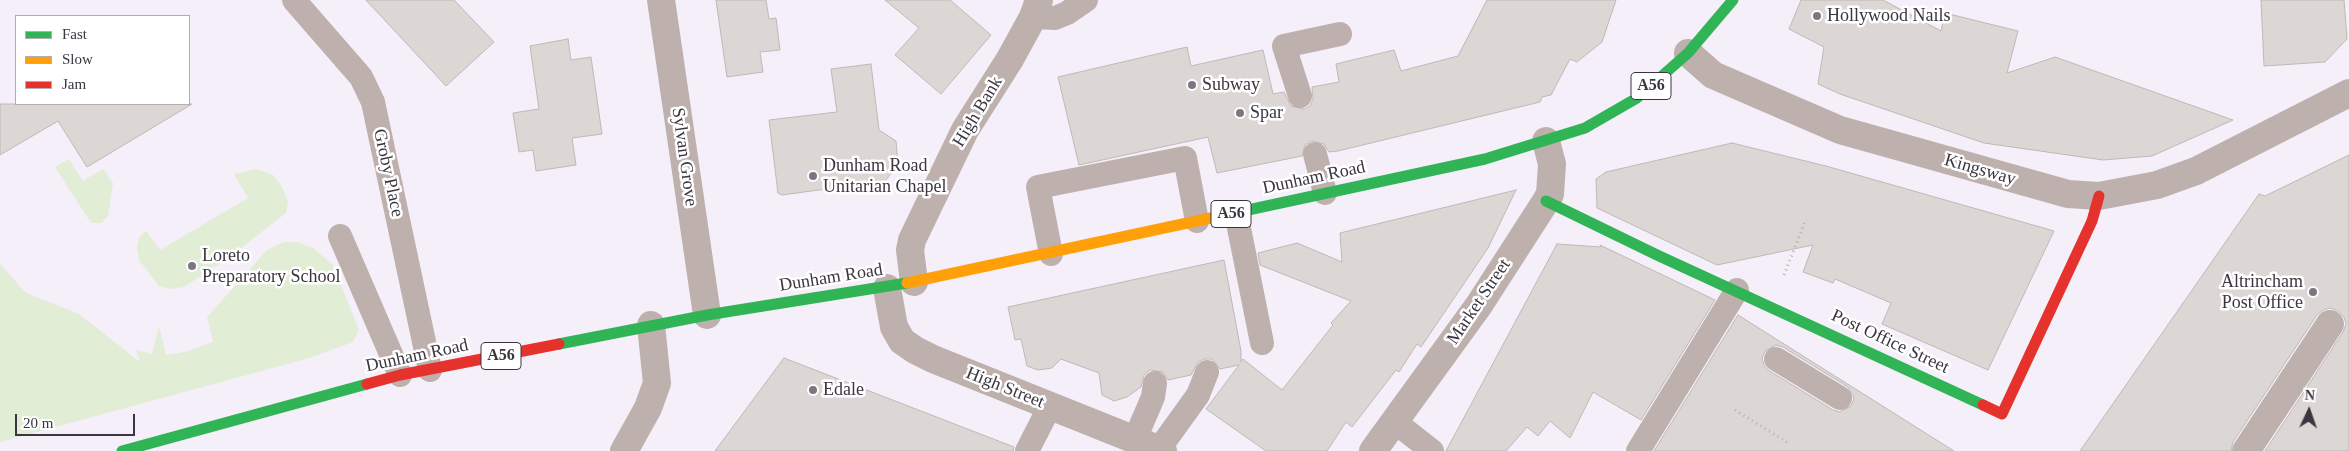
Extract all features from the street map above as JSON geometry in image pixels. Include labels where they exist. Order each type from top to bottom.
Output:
[{"type":"main road","name":"A56","points":[[1546,141],[1585,128],[1611,115],[1637,98],[1688,53],[1732,0]]},
{"type":"main road","name":"Dunham Road","points":[[122,451],[400,375],[651,325],[887,288],[1051,254],[1197,220],[1485,160],[1546,141]]},
{"type":"main road","name":"Post Office Street","points":[[1546,201],[1657,255],[1772,306],[2002,414],[2092,221],[2099,196]]},
{"type":"street","name":"Sylvan Grove","points":[[661,0],[707,315]]},
{"type":"street","name":"High Bank","points":[[914,282],[910,250],[912,240],[965,130],[1010,58],[1036,8]]},
{"type":"street","name":"Kingsway","points":[[1688,53],[1713,75],[1840,130],[2044,189],[2068,194],[2099,196],[2157,185],[2196,171],[2349,93]]},
{"type":"street","name":"Market Street","points":[[1373,451],[1479,305],[1550,194],[1552,164],[1546,141]]},
{"type":"street","name":"High Street","points":[[887,288],[894,327],[902,340],[914,350],[933,360],[1152,447]]},
{"type":"street","points":[[2246,451],[2330,324]]},
{"type":"street","points":[[624,451],[651,401],[658,383],[651,325]]},
{"type":"lane","name":"Groby Place","points":[[294,0],[361,77],[373,102],[430,370]]},
{"type":"lane","points":[[1036,8],[1055,18],[1067,14],[1086,0]]},
{"type":"lane","points":[[1300,96],[1284,46],[1340,34]]},
{"type":"lane","points":[[1315,154],[1325,193]]},
{"type":"lane","points":[[1051,254],[1038,188],[1185,158],[1197,220]]},
{"type":"lane","points":[[1236,212],[1262,343]]},
{"type":"lane","points":[[340,236],[400,375]]},
{"type":"lane","points":[[1638,451],[1737,290]]},
{"type":"lane","points":[[1776,359],[1840,398]]},
{"type":"lane","points":[[1152,447],[1198,395],[1207,372]]},
{"type":"lane","points":[[1152,447],[1155,383]]},
{"type":"lane","points":[[1026,451],[1050,406]]},
{"type":"lane","points":[[1395,422],[1432,451]]},
{"type":"path","points":[[1772,306],[1806,219]]},
{"type":"path","points":[[1735,410],[1790,444]]},
{"type":"green space","points":[[69,159],[83,181],[103,169],[113,183],[108,216],[101,223],[91,223],[55,167]]},
{"type":"green space","points":[[257,169],[273,175],[282,187],[288,201],[286,213],[227,259],[184,287],[170,289],[159,286],[139,260],[137,248],[139,237],[146,231],[160,250],[248,198],[234,174]]},
{"type":"green space","points":[[284,242],[297,242],[313,248],[333,265],[359,330],[353,342],[306,359],[0,442],[0,264],[26,293],[79,314],[140,362],[136,350],[152,354],[159,326],[166,355],[185,352],[213,342],[207,317],[267,250]]},
{"type":"building","points":[[366,0],[454,0],[494,42],[446,86]]},
{"type":"building","points":[[716,0],[766,0],[769,19],[776,18],[780,50],[760,52],[763,72],[727,77]]},
{"type":"building","points":[[885,0],[950,0],[991,35],[941,94],[895,55],[919,28]]},
{"type":"building","points":[[1487,0],[1616,0],[1602,42],[1577,62],[1570,59],[1551,95],[1542,97],[1540,102],[1338,151],[1329,152],[1324,144],[1312,141],[1305,145],[1302,156],[1217,173],[1208,137],[1079,165],[1058,77],[1187,47],[1191,66],[1263,50],[1273,94],[1284,92],[1291,106],[1304,109],[1310,106],[1313,99],[1312,87],[1339,82],[1336,64],[1394,50],[1401,71],[1458,56]]},
{"type":"building","points":[[1801,0],[1883,0],[1941,31],[1945,13],[2018,31],[2007,73],[2055,57],[2233,120],[2152,156],[2103,160],[1984,143],[1840,94],[1818,84],[1824,47],[1789,29]]},
{"type":"building","points":[[2261,0],[2344,0],[2347,39],[2325,62],[2264,66]]},
{"type":"building","points":[[568,39],[571,60],[591,57],[602,134],[572,138],[576,165],[536,171],[533,150],[519,152],[513,113],[539,109],[530,46]]},
{"type":"building","points":[[871,64],[879,130],[896,141],[898,165],[885,181],[782,195],[778,193],[769,120],[837,112],[831,69]]},
{"type":"building","points":[[0,104],[192,104],[87,167],[58,121],[0,155]]},
{"type":"building","points":[[1732,143],[1826,166],[2054,231],[1988,370],[1882,324],[1891,303],[1835,279],[1833,283],[1803,272],[1813,245],[1717,265],[1597,208],[1596,179],[1606,172]]},
{"type":"building","points":[[2349,155],[2349,451],[2265,451],[2343,332],[2346,324],[2344,317],[2338,311],[2330,308],[2323,310],[2317,315],[2233,442],[2231,451],[2080,451],[2259,194],[2265,196]]},
{"type":"building","points":[[1516,190],[1488,248],[1421,347],[1417,344],[1399,372],[1396,370],[1352,427],[1346,422],[1327,451],[1266,451],[1206,409],[1239,365],[1220,369],[1212,359],[1204,359],[1198,362],[1191,375],[1168,380],[1163,372],[1150,370],[1144,375],[1141,387],[1127,397],[1114,401],[1102,395],[1099,373],[1061,359],[1052,368],[1038,370],[1027,366],[1021,339],[1015,340],[1008,307],[1224,260],[1241,351],[1241,362],[1243,359],[1282,390],[1333,325],[1331,323],[1351,301],[1260,265],[1258,253],[1297,243],[1342,262],[1340,233]]},
{"type":"building","points":[[1557,244],[1601,247],[1600,245],[1715,300],[1641,420],[1593,392],[1570,438],[1550,421],[1538,436],[1527,427],[1506,451],[1446,451]]},
{"type":"building","points":[[1738,315],[1954,451],[1654,451]],"holes":[[[1776,345],[1783,347],[1848,387],[1854,398],[1851,406],[1840,412],[1833,410],[1768,370],[1762,358],[1765,351]]]},
{"type":"building","name":"Edale","points":[[784,358],[1014,447],[1013,451],[715,451]]},
{"type":"traffic: fast","points":[[1234,213],[1485,159],[1585,128],[1637,98],[1688,53],[1733,0]]},
{"type":"traffic: fast","points":[[1546,201],[1657,255],[1983,405]]},
{"type":"traffic: fast","points":[[559,344],[707,315],[907,283]]},
{"type":"traffic: fast","points":[[122,451],[367,384]]},
{"type":"traffic: slow","points":[[907,283],[1234,213]]},
{"type":"traffic: jam","points":[[1983,405],[2002,414],[2092,221],[2099,196]]},
{"type":"traffic: jam","points":[[367,384],[400,375],[559,344]]},
{"type":"place","name":"Hollywood Nails","points":[[1817,16]]},
{"type":"place","name":"Subway","points":[[1192,85]]},
{"type":"place","name":"Spar","points":[[1240,113]]},
{"type":"place","name":"Dunham Road Unitarian Chapel","points":[[813,176]]},
{"type":"place","name":"Loreto Preparatory School","points":[[192,266]]},
{"type":"place","name":"Altrincham Post Office","points":[[2313,292]]},
{"type":"place","name":"Edale","points":[[813,390]]}]
